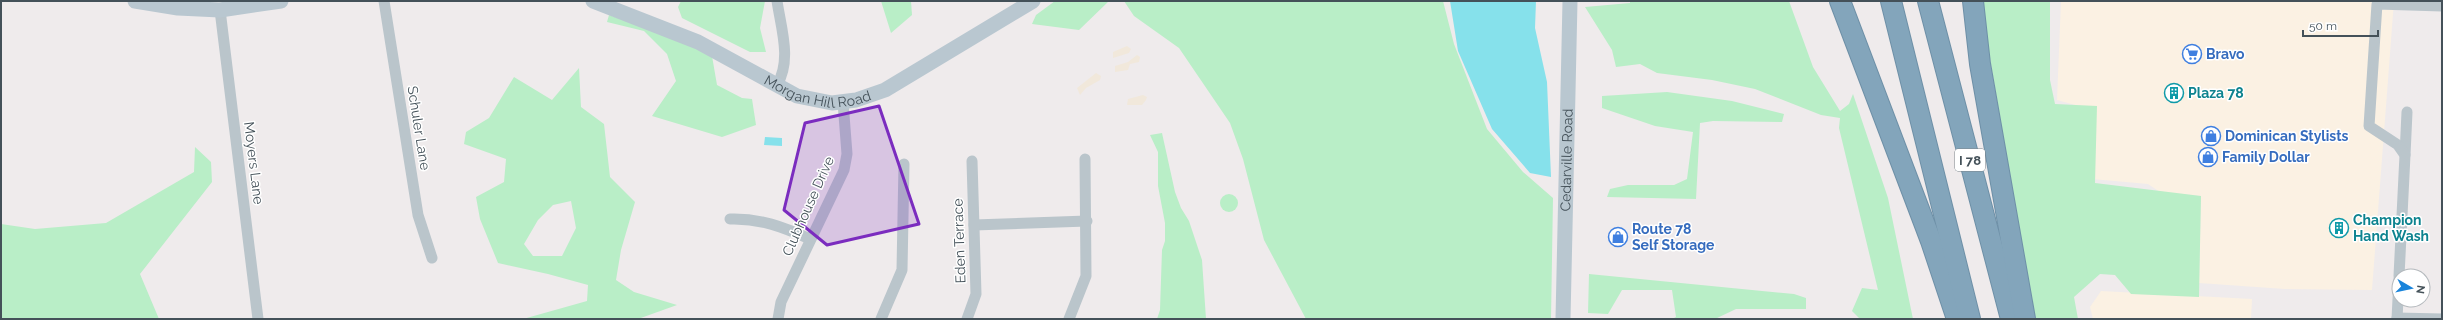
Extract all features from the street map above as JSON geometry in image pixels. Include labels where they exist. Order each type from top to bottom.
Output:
[{"type":"highway","points":[[1840,1],[1931,241],[1957,319]]},
{"type":"highway","points":[[1891,1],[1970,319]]},
{"type":"highway","name":"I 78","points":[[1928,1],[2011,319]]},
{"type":"highway","points":[[1973,1],[1980,64],[2024,319]]},
{"type":"main road","points":[[135,1],[178,8],[220,10],[281,1]]},
{"type":"main road","name":"Morgan Hill Road","points":[[593,1],[698,42],[806,99],[827,103],[843,102],[885,90],[1033,1]]},
{"type":"main road","name":"Cedarville Road","points":[[1563,319],[1570,1]]},
{"type":"street","name":"Schuler Lane","points":[[384,1],[418,215],[432,258]]},
{"type":"street","points":[[777,1],[784,63],[783,73],[777,85]]},
{"type":"street","points":[[2405,155],[2398,145],[2369,126],[2377,4],[2442,6]]},
{"type":"street","name":"Moyers Lane","points":[[220,10],[258,319]]},
{"type":"street","name":"Clubhouse Drive","points":[[778,319],[781,302],[846,162],[843,102]]},
{"type":"street","points":[[2399,268],[2407,112]]},
{"type":"street","points":[[1069,319],[1086,276],[1087,221],[1085,159]]},
{"type":"street","name":"Eden Terrace","points":[[968,319],[976,299],[972,161]]},
{"type":"street","points":[[881,319],[902,270],[904,164]]},
{"type":"street","points":[[730,218],[761,220],[777,224],[810,239]]},
{"type":"street","points":[[974,225],[1087,221]]},
{"type":"street","points":[[2397,308],[2397,318],[2442,319]]},
{"type":"highlighted area","points":[[879,106],[919,224],[827,245],[784,210],[805,123]]},
{"type":"shaded area","name":"Plaza 78","points":[[2061,1],[2394,1],[2372,290],[2285,289],[2199,283],[2201,196],[2160,192],[2148,184],[2081,178],[2086,108],[2057,100]]},
{"type":"shaded area","points":[[2101,291],[2252,299],[2251,319],[2093,319],[2090,307]]},
{"type":"green space","points":[[681,1],[765,1],[760,28],[766,52],[750,52],[682,18],[678,7]]},
{"type":"green space","points":[[881,1],[911,1],[912,15],[891,33]]},
{"type":"green space","points":[[1055,1],[1109,1],[1079,30],[1032,24],[1036,15]]},
{"type":"green space","points":[[1124,1],[1443,1],[1454,44],[1487,129],[1523,172],[1553,198],[1551,319],[1306,319],[1264,240],[1243,159],[1230,123],[1179,48],[1134,16]]},
{"type":"green space","points":[[1630,1],[1789,1],[1813,67],[1840,111],[1849,104],[1853,94],[1888,198],[1913,319],[1860,319],[1852,311],[1862,288],[1878,290],[1839,128],[1840,118],[1821,115],[1755,89],[1712,80],[1657,73],[1640,64],[1616,67],[1612,50],[1585,7],[1630,3]]},
{"type":"green space","points":[[1983,1],[2050,1],[2050,80],[2055,104],[2097,106],[2095,183],[2201,196],[2199,297],[2131,294],[2115,275],[2100,274],[2074,297],[2078,319],[2034,319],[1986,35]]},
{"type":"green space","points":[[609,15],[686,42],[712,56],[717,85],[742,98],[752,99],[756,125],[722,137],[652,116],[676,81],[667,54],[644,31],[607,22]]},
{"type":"green space","points":[[579,68],[581,107],[604,124],[610,177],[635,202],[621,250],[616,280],[634,292],[677,305],[638,319],[523,319],[587,301],[588,285],[498,263],[480,219],[476,197],[504,182],[506,159],[464,144],[466,132],[489,118],[514,77],[552,100]],"holes":[[[571,201],[576,228],[562,256],[533,256],[524,244],[538,220],[553,205]]]},
{"type":"green space","points":[[1667,92],[1732,101],[1784,114],[1782,122],[1713,121],[1700,123],[1696,199],[1607,197],[1610,189],[1628,185],[1674,185],[1687,179],[1693,132],[1655,126],[1602,108],[1602,96]]},
{"type":"green space","points":[[1162,133],[1175,192],[1181,208],[1189,221],[1202,260],[1206,319],[1157,319],[1160,310],[1162,250],[1165,241],[1165,223],[1158,186],[1158,152],[1150,135]]},
{"type":"green space","points":[[195,147],[211,162],[212,182],[140,274],[159,319],[1,319],[1,224],[35,229],[106,223],[194,172]]},
{"type":"green space","points":[[1229,194],[1235,197],[1238,203],[1235,209],[1229,212],[1223,209],[1220,203],[1223,197]]},
{"type":"green space","points":[[1589,274],[1794,294],[1806,298],[1806,309],[1736,309],[1715,319],[1672,319],[1676,317],[1672,290],[1622,290],[1608,314],[1588,313]]},
{"type":"sand","points":[[1127,46],[1131,49],[1129,53],[1113,58],[1113,52]]},
{"type":"sand","points":[[1137,55],[1140,57],[1139,62],[1130,64],[1128,70],[1115,72],[1115,66],[1128,62]]},
{"type":"sand","points":[[1096,73],[1101,76],[1100,80],[1086,88],[1080,95],[1077,88]]},
{"type":"sand","points":[[1143,95],[1147,97],[1142,105],[1127,105],[1128,99]]},
{"type":"water","points":[[1450,1],[1536,1],[1535,28],[1547,82],[1551,177],[1530,173],[1492,129],[1458,51]]},
{"type":"water","points":[[765,137],[782,138],[782,146],[764,145]]},
{"type":"place","name":"Bravo","points":[[2192,54]]},
{"type":"place","name":"Plaza 78","points":[[2174,93]]},
{"type":"place","name":"Dominican Stylists","points":[[2211,136]]},
{"type":"place","name":"Family Dollar","points":[[2208,157]]},
{"type":"place","name":"Champion Hand Wash","points":[[2339,228]]},
{"type":"place","name":"Route 78 Self Storage","points":[[1618,237]]}]
